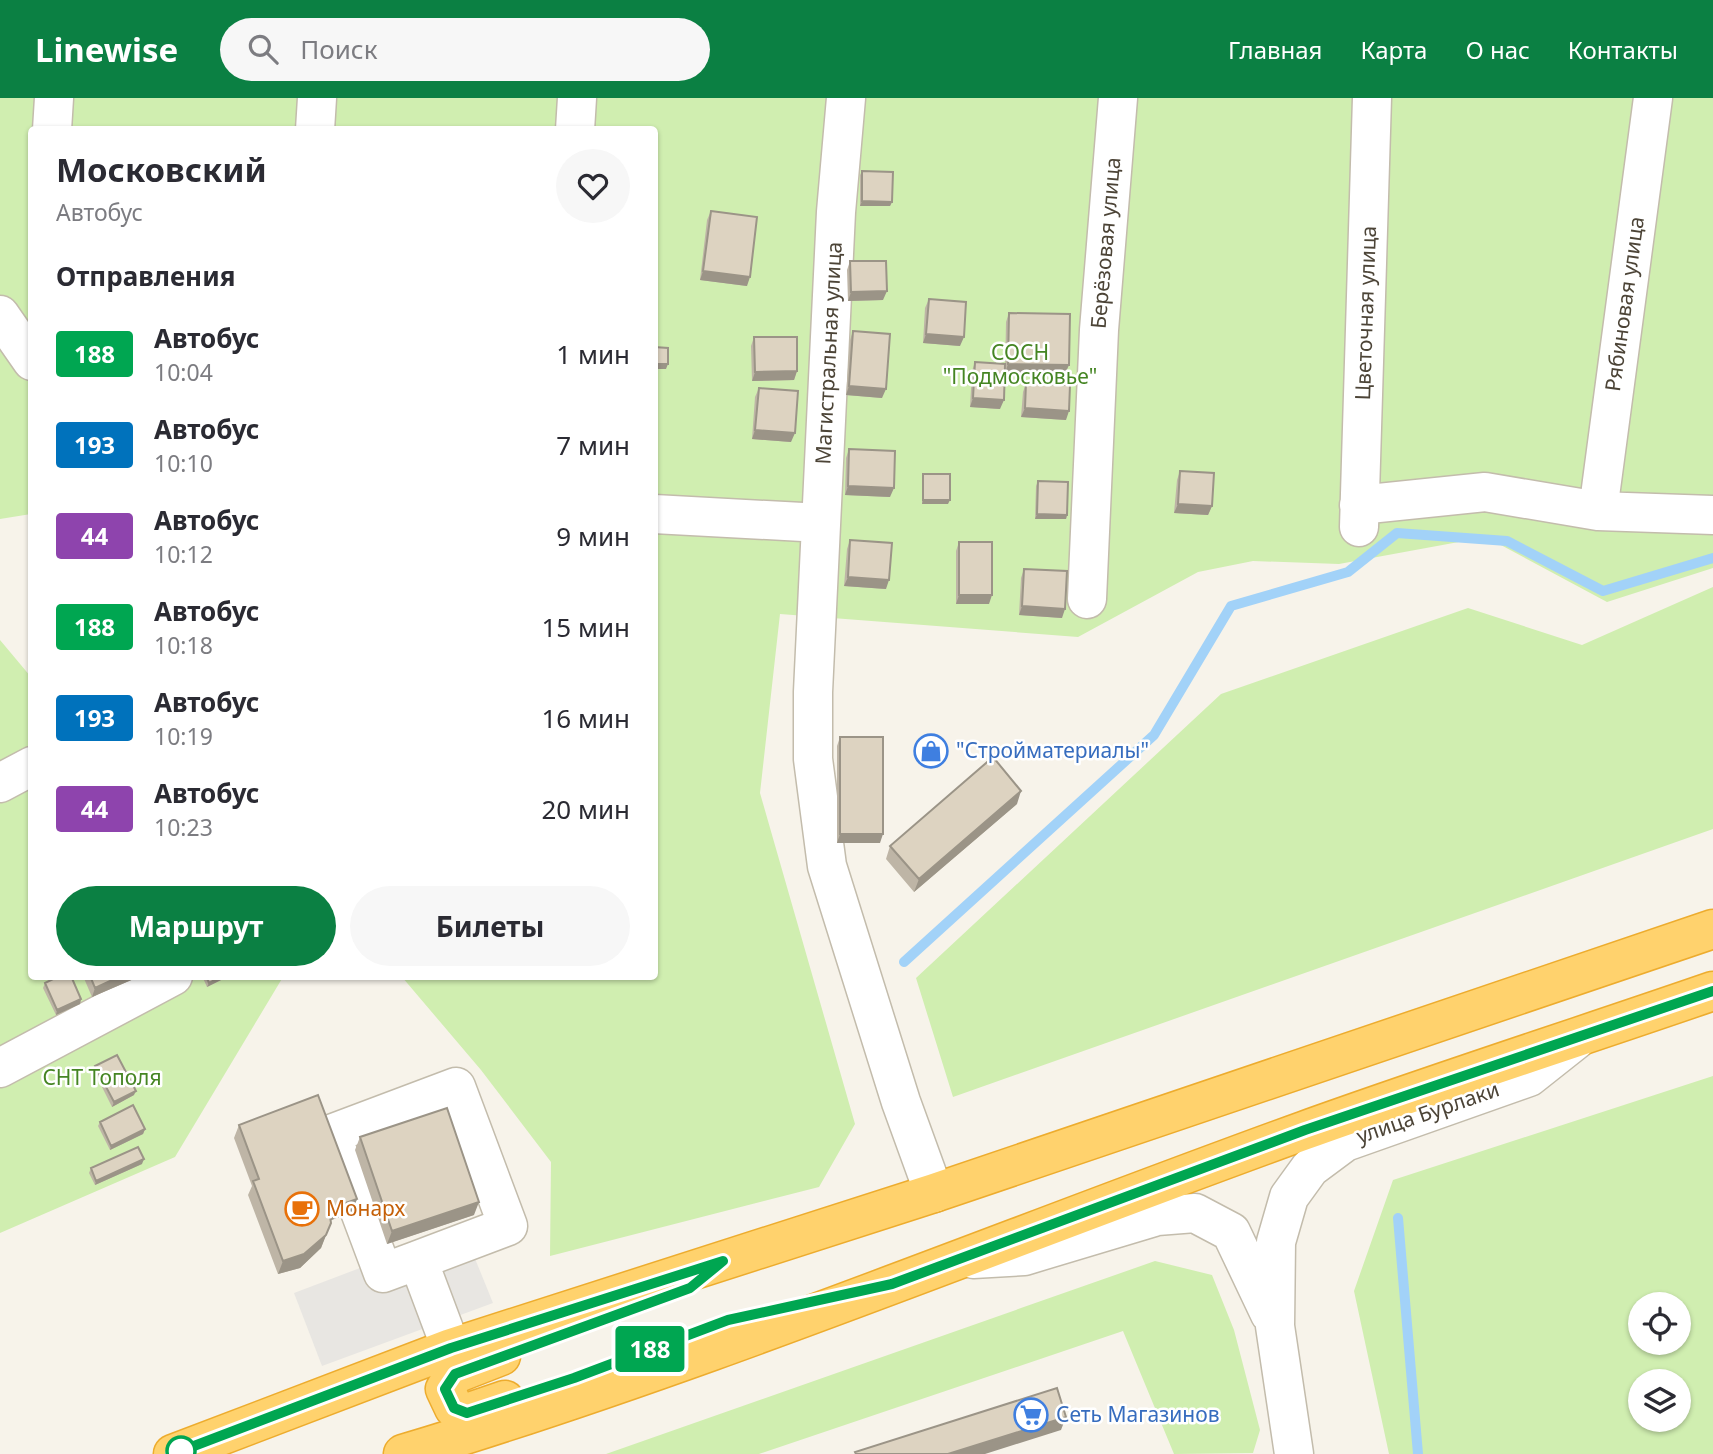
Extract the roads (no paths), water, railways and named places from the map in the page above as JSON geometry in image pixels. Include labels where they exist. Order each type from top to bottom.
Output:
[{"type":"highway","points":[[173,1454],[451,1348],[934,1193],[1713,929]]},
{"type":"highway","points":[[403,1454],[500,1425],[959,1260],[1305,1130],[1713,991]]},
{"type":"highway","points":[[723,1261],[690,1288],[455,1374],[445,1389],[454,1408],[467,1413],[574,1378],[728,1320],[892,1284]]},
{"type":"street","points":[[52,126],[54,98]]},
{"type":"street","points":[[315,126],[317,98]]},
{"type":"street","points":[[575,126],[577,98]]},
{"type":"street","name":"Магистральная улица","points":[[846,98],[836,212],[817,609],[813,759],[827,866],[901,1102],[934,1193]]},
{"type":"street","name":"Берёзовая улица","points":[[1087,598],[1099,330],[1118,98]]},
{"type":"street","name":"Цветочная улица","points":[[1372,98],[1359,516],[1485,492],[1598,511]]},
{"type":"street","name":"Рябиновая улица","points":[[1598,511],[1653,98]]},
{"type":"street","points":[[0,315],[28,355]]},
{"type":"street","points":[[1598,511],[1713,515]]},
{"type":"street","points":[[658,514],[821,523]]},
{"type":"street","points":[[0,783],[28,768]]},
{"type":"street","points":[[0,1068],[165,980]]},
{"type":"street","name":"улица Бурлаки","points":[[1294,1454],[1275,1326],[1276,1242],[1289,1197],[1310,1168],[1345,1142],[1528,1077],[1580,1037]]},
{"type":"street","points":[[456,1087],[508,1226],[418,1260],[383,1273],[331,1134],[456,1087]]},
{"type":"street","name":"улица Бурлаки","points":[[959,1260],[1024,1256],[1157,1216],[1195,1213],[1231,1232],[1275,1326]]},
{"type":"street","points":[[418,1260],[451,1348]]},
{"type":"waterway","points":[[904,962],[1154,735],[1231,606],[1348,572],[1397,533],[1507,541],[1603,591],[1713,558]]},
{"type":"waterway","points":[[1398,1218],[1418,1454]]},
{"type":"place","name":"\"Стройматериалы\"","points":[[931,751]]},
{"type":"place","name":"Монарх","points":[[302,1209]]},
{"type":"place","name":"Сеть Магазинов","points":[[1031,1415]]},
{"type":"park label","name":"СОСН \"Подмосковье\"","points":[[1020,365]]},
{"type":"park label","name":"СНТ Тополя","points":[[102,1078]]}]
